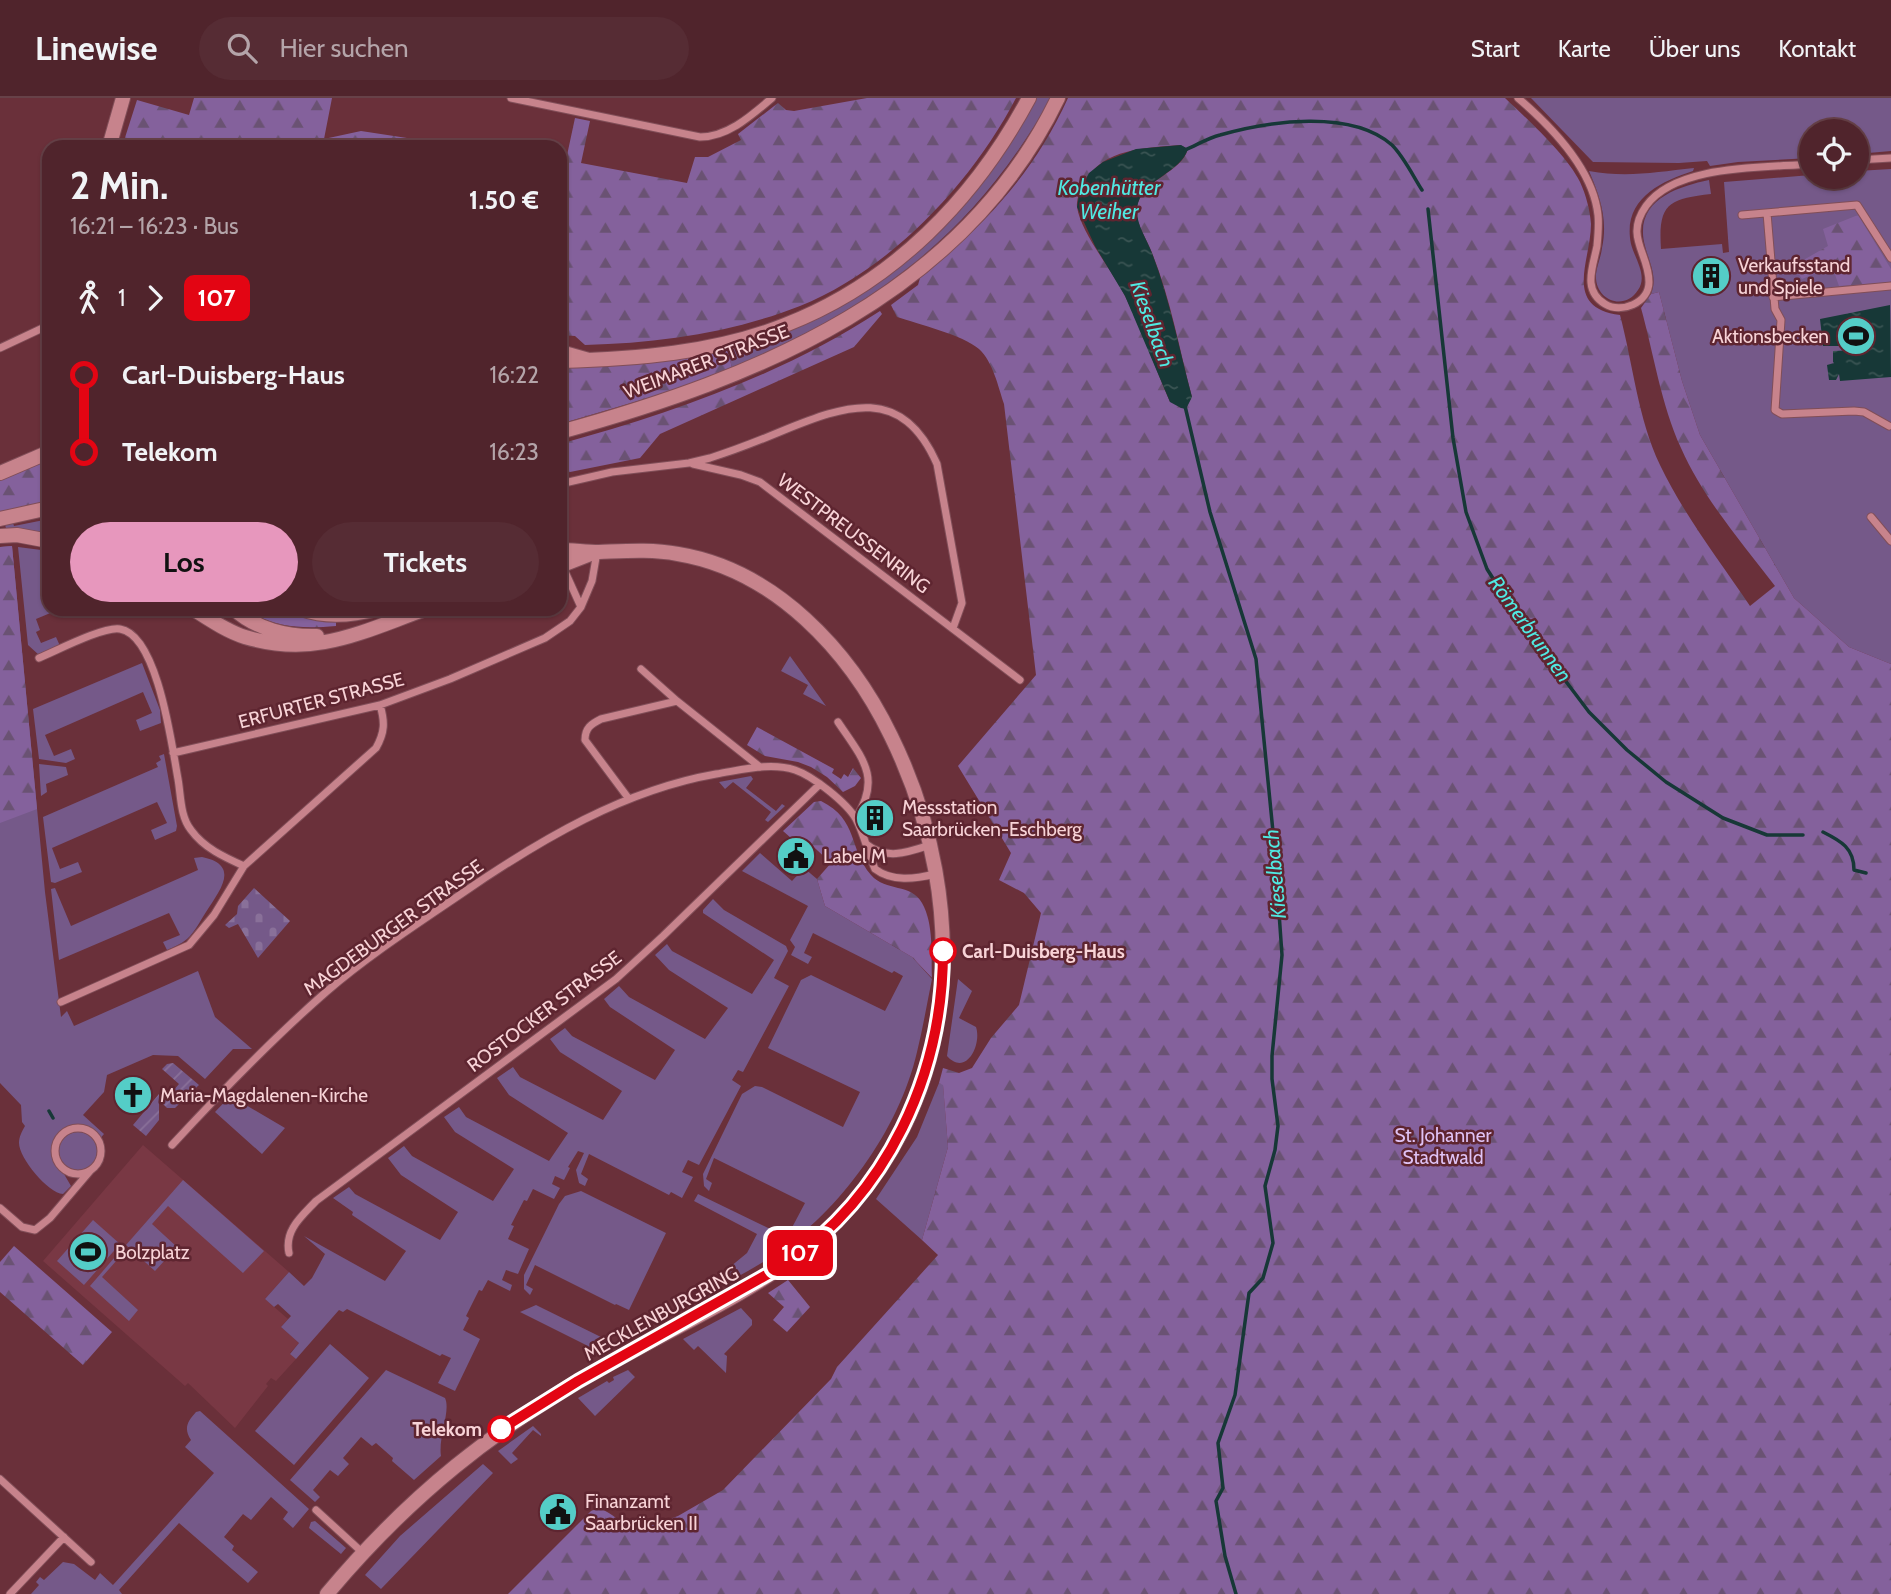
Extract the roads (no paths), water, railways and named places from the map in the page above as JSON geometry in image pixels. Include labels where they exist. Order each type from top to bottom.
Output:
[{"type":"street","points":[[111,140],[123,98]]},
{"type":"street","points":[[511,98],[700,137],[727,131],[772,98]]},
{"type":"street","points":[[567,361],[642,356],[726,343],[783,326],[844,297],[893,265],[944,217],[997,152],[1029,98]]},
{"type":"street","name":"WEIMARER STRASSE","points":[[567,430],[677,398],[733,376],[793,349],[855,316],[915,272],[960,233],[1015,169],[1058,98]]},
{"type":"street","points":[[1518,98],[1568,151],[1586,177],[1592,191],[1599,225],[1590,276],[1591,288],[1596,297],[1611,307],[1630,307],[1639,301],[1649,286],[1636,241],[1636,229],[1644,208],[1663,189],[1712,173],[1799,165]]},
{"type":"street","points":[[1869,159],[1891,158]]},
{"type":"street","points":[[1742,215],[1857,205],[1891,258]]},
{"type":"street","points":[[1767,213],[1773,297],[1781,320],[1775,410],[1782,414],[1864,412],[1889,426]]},
{"type":"street","points":[[1773,297],[1891,286]]},
{"type":"street","points":[[0,348],[42,328]]},
{"type":"street","points":[[567,350],[599,360]]},
{"type":"street","name":"WESTPREUSSENRING","points":[[567,482],[612,472],[689,463],[741,447],[835,410],[866,407],[896,414],[915,428],[928,443],[937,464],[961,603],[953,628]]},
{"type":"street","points":[[0,473],[42,455]]},
{"type":"street","name":"WESTPREUSSENRING","points":[[689,463],[760,482],[1020,680]]},
{"type":"street","points":[[0,519],[42,510]]},
{"type":"street","points":[[1871,517],[1891,541]]},
{"type":"street","points":[[0,536],[17,535],[42,540]]},
{"type":"street","name":"MECKLENBURGRING","points":[[327,1594],[420,1495],[492,1436],[578,1381],[784,1265],[812,1244],[849,1206],[893,1148],[925,1077],[936,1029],[943,976],[942,916],[931,845],[907,771],[877,709],[840,656],[804,617],[757,583],[718,564],[679,554],[655,551],[567,550]]},
{"type":"street","points":[[567,564],[597,552]]},
{"type":"street","name":"ERFURTER STRASSE","points":[[173,753],[380,705],[450,679],[557,632],[581,607],[592,581],[597,552]]},
{"type":"street","points":[[567,578],[581,607]]},
{"type":"street","points":[[205,616],[234,632],[277,644],[307,646],[339,641],[406,616]]},
{"type":"street","points":[[245,616],[277,632],[306,636],[339,635],[377,626]]},
{"type":"street","points":[[39,658],[109,629],[127,631],[138,642],[159,687],[182,813],[190,829],[208,848],[244,866]]},
{"type":"street","points":[[641,668],[677,701],[761,767]]},
{"type":"street","points":[[629,799],[585,740],[585,733],[591,724],[601,719],[677,701]]},
{"type":"street","points":[[61,1002],[189,945],[215,915],[244,866],[376,748],[383,735],[385,723],[380,705]]},
{"type":"street","points":[[838,722],[869,777],[869,792],[856,818]]},
{"type":"street","name":"MAGDEBURGER STRASSE","points":[[172,1145],[274,1039],[328,990],[377,953],[521,855],[552,836],[629,799],[707,776],[761,767],[783,767],[795,770],[820,784],[856,818],[875,869],[882,874],[914,879],[936,874]]},
{"type":"street","name":"ROSTOCKER STRASSE","points":[[289,1253],[288,1242],[293,1227],[316,1201],[616,979],[820,784]]},
{"type":"street","points":[[865,843],[875,851],[888,855],[908,853],[931,845]]},
{"type":"street","points":[[0,1208],[15,1223],[28,1230],[35,1230],[50,1218],[90,1170],[100,1158],[98,1141],[85,1129],[66,1132],[56,1144],[58,1163],[66,1171],[74,1173],[90,1170]]},
{"type":"street","points":[[0,1479],[91,1562]]},
{"type":"street","points":[[316,1510],[363,1553]]},
{"type":"street","points":[[10,1594],[64,1537]]},
{"type":"water","name":"Kobenhütter Weiher","points":[[1181,145],[1188,149],[1184,157],[1142,194],[1137,216],[1152,253],[1174,325],[1192,397],[1186,409],[1170,402],[1125,296],[1095,246],[1077,207],[1080,190],[1089,173],[1103,162],[1136,149]]},
{"type":"water","name":"Aktionsbecken","points":[[1890,305],[1891,377],[1840,381],[1839,374],[1836,380],[1829,380],[1827,365],[1834,363],[1833,351],[1857,350],[1858,353],[1858,346],[1823,346],[1820,319]]},
{"type":"waterway","name":"Römerbrunnen","points":[[1185,150],[1216,136],[1240,130],[1285,123],[1332,122],[1355,126],[1392,145],[1422,190]]},
{"type":"waterway","name":"Römerbrunnen","points":[[1428,209],[1453,438],[1466,512],[1487,569],[1518,618],[1589,712],[1627,750],[1666,782],[1723,818],[1767,835],[1803,835]]},
{"type":"waterway","name":"Kieselbach","points":[[1185,406],[1210,512],[1256,659],[1282,955],[1272,1056],[1278,1126],[1275,1150],[1265,1186],[1273,1243],[1263,1278],[1249,1293],[1235,1395],[1218,1443],[1223,1488],[1216,1501],[1225,1556],[1236,1594]]},
{"type":"waterway","points":[[1823,832],[1845,846],[1852,856],[1854,870],[1866,873]]},
{"type":"waterway","points":[[49,1111],[53,1118]]},
{"type":"place","name":"Verkaufsstand und Spiele","points":[[1711,276]]},
{"type":"place","name":"Aktionsbecken","points":[[1856,336]]},
{"type":"place","name":"Messstation Saarbrücken-Eschberg","points":[[875,818]]},
{"type":"place","name":"Label M","points":[[796,856]]},
{"type":"place","name":"Carl-Duisberg-Haus","points":[[943,951]]},
{"type":"place","name":"Maria-Magdalenen-Kirche","points":[[133,1095]]},
{"type":"place","name":"Bolzplatz","points":[[88,1252]]},
{"type":"place","name":"Telekom","points":[[501,1429]]},
{"type":"place","name":"Finanzamt Saarbrücken II","points":[[558,1512]]},
{"type":"park label","name":"St. Johanner Stadtwald","points":[[1443,1146]]}]
